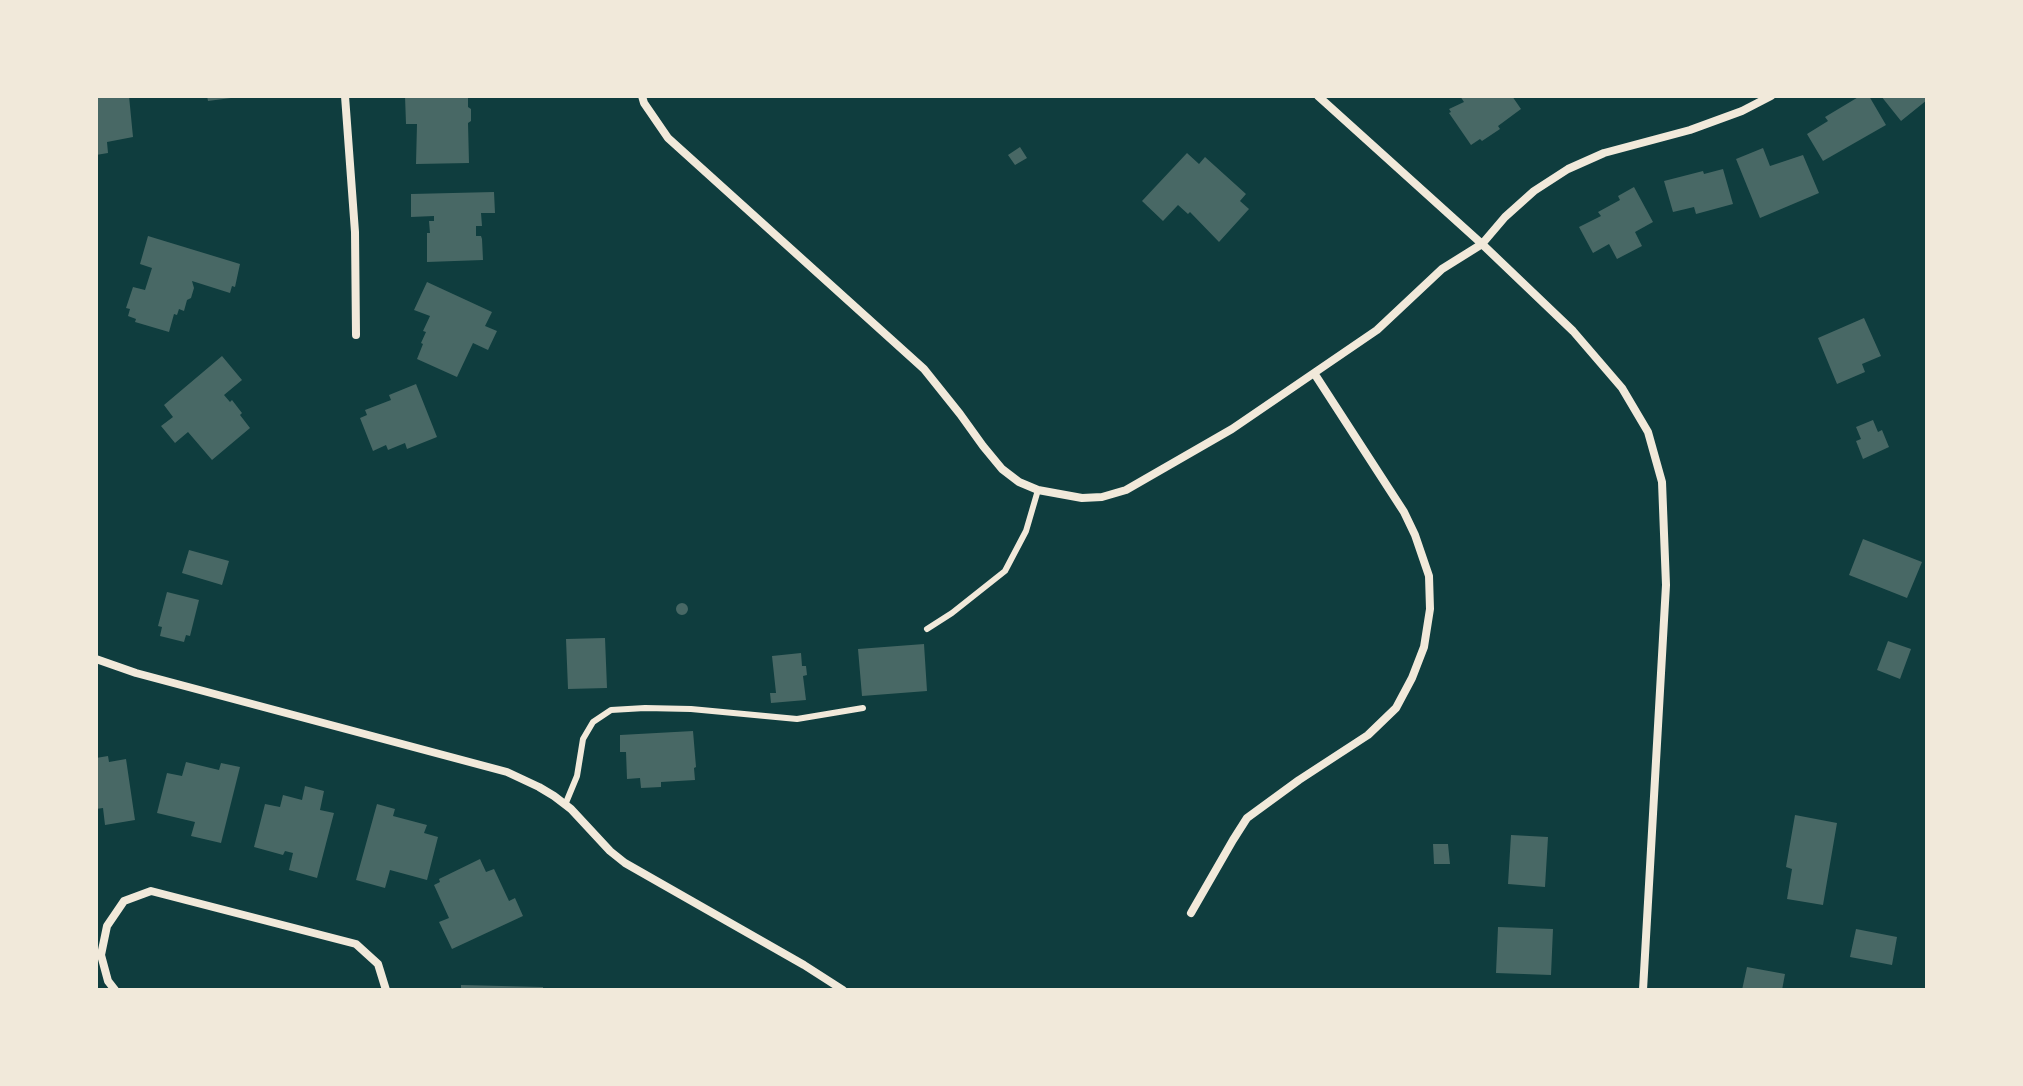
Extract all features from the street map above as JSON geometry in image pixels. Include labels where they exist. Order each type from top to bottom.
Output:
[{"type":"street","points":[[345,96],[355,232],[356,335]]},
{"type":"street","points":[[642,96],[668,138],[924,369],[1002,469],[1019,482],[1038,490],[1082,498],[1102,497],[1126,490],[1232,429],[1377,330],[1442,269],[1482,244],[1505,217],[1534,191],[1568,169],[1604,153],[1690,130],[1742,111],[1771,96]]},
{"type":"street","points":[[1318,96],[1573,331],[1622,388],[1648,432],[1662,482],[1666,585],[1643,990]]},
{"type":"street","points":[[1191,913],[1247,818],[1378,726],[1396,708],[1424,647],[1430,609],[1429,576],[1415,535],[1404,512],[1314,373]]},
{"type":"street","points":[[96,659],[136,673],[507,772],[539,787],[565,805],[625,863],[843,990]]},
{"type":"street","points":[[115,990],[108,981],[101,955],[107,926],[124,901],[151,891],[356,944],[378,964],[386,990]]},
{"type":"lane","points":[[927,629],[1005,571],[1026,531],[1038,490]]},
{"type":"lane","points":[[565,805],[577,776],[583,739],[593,722],[611,710],[691,709],[797,719],[863,708]]},
{"type":"building","points":[[129,96],[133,137],[107,142],[108,153],[96,155],[96,98]]},
{"type":"building","points":[[207,96],[230,96],[231,98],[208,101]]},
{"type":"building","points":[[405,96],[468,96],[468,107],[471,109],[471,121],[468,123],[469,163],[416,164],[417,124],[406,124]]},
{"type":"building","points":[[1460,96],[1512,96],[1521,109],[1498,126],[1500,129],[1471,145],[1449,113],[1449,109],[1464,102]]},
{"type":"building","points":[[1860,96],[1869,96],[1886,125],[1823,161],[1807,134],[1828,121],[1825,117]]},
{"type":"building","points":[[1881,96],[1927,96],[1927,100],[1901,121]]},
{"type":"building","points":[[1020,147],[1027,158],[1015,165],[1008,155]]},
{"type":"building","points":[[1763,148],[1770,166],[1803,155],[1819,193],[1760,218],[1736,159]]},
{"type":"building","points":[[1187,153],[1199,164],[1205,157],[1246,194],[1240,201],[1249,209],[1219,242],[1190,212],[1188,214],[1178,205],[1163,221],[1142,201]]},
{"type":"building","points":[[1723,169],[1733,204],[1696,214],[1694,207],[1673,212],[1664,181]]},
{"type":"building","points":[[1634,187],[1653,222],[1635,232],[1642,246],[1617,259],[1609,244],[1593,253],[1579,227],[1601,216],[1598,212],[1620,200],[1618,196]]},
{"type":"building","points":[[494,192],[495,213],[481,213],[482,226],[476,226],[476,236],[482,239],[483,260],[427,262],[427,233],[430,233],[429,221],[434,221],[434,216],[411,217],[411,194]]},
{"type":"building","points":[[148,236],[240,264],[235,287],[232,286],[230,293],[192,281],[194,288],[191,298],[187,300],[184,311],[179,309],[177,315],[174,314],[169,332],[135,322],[136,319],[128,316],[130,309],[126,308],[133,287],[145,290],[152,268],[140,264]]},
{"type":"building","points":[[427,282],[492,312],[485,326],[497,331],[488,350],[473,343],[457,377],[417,359],[430,316],[414,310]]},
{"type":"building","points":[[1864,318],[1881,356],[1862,364],[1865,372],[1837,384],[1818,338]]},
{"type":"building","points":[[222,356],[242,380],[224,395],[230,402],[232,400],[250,428],[212,460],[188,432],[175,443],[161,426],[173,417],[164,405]]},
{"type":"building","points":[[416,384],[437,437],[407,449],[405,443],[388,450],[386,445],[373,451],[360,418],[367,415],[365,410],[391,400],[389,395]]},
{"type":"building","points":[[1873,420],[1878,432],[1882,430],[1889,447],[1863,459],[1856,441],[1861,439],[1856,427]]},
{"type":"building","points":[[1863,539],[1922,562],[1907,598],[1849,575]]},
{"type":"building","points":[[189,550],[229,561],[222,585],[182,573]]},
{"type":"building","points":[[167,592],[199,600],[190,636],[186,635],[184,642],[160,636],[162,627],[158,626]]},
{"type":"building","points":[[682,603],[688,609],[682,615],[676,609]]},
{"type":"building","points":[[605,638],[607,688],[568,689],[566,639]]},
{"type":"building","points":[[1888,641],[1911,649],[1900,679],[1877,670]]},
{"type":"building","points":[[924,644],[927,691],[862,696],[858,649]]},
{"type":"building","points":[[801,653],[802,666],[806,666],[807,675],[803,676],[806,700],[771,703],[770,693],[776,693],[772,656]]},
{"type":"building","points":[[693,731],[695,780],[661,782],[661,787],[641,788],[640,778],[627,779],[626,752],[620,752],[620,735]]},
{"type":"building","points":[[108,756],[109,762],[126,759],[135,820],[105,825],[103,808],[96,809],[96,758]]},
{"type":"building","points":[[186,762],[219,770],[221,763],[240,767],[221,843],[191,836],[195,822],[157,813],[167,773],[182,776]]},
{"type":"building","points":[[305,786],[324,791],[320,810],[334,813],[317,878],[289,870],[293,853],[285,851],[283,855],[254,847],[265,804],[280,807],[283,795],[302,800]]},
{"type":"building","points":[[377,804],[395,809],[393,816],[427,825],[424,833],[438,837],[427,880],[390,870],[385,888],[356,880]]},
{"type":"building","points":[[1795,815],[1837,823],[1823,905],[1787,899],[1792,869],[1786,867]]},
{"type":"building","points":[[1511,835],[1548,837],[1545,887],[1508,884]]},
{"type":"building","points":[[1433,844],[1448,844],[1450,864],[1434,864]]},
{"type":"building","points":[[480,859],[486,872],[494,869],[509,901],[515,898],[523,916],[452,949],[439,922],[449,918],[434,885],[440,882],[439,879]]},
{"type":"building","points":[[1498,927],[1553,929],[1551,975],[1496,973]]},
{"type":"building","points":[[1856,929],[1897,937],[1892,965],[1850,957]]},
{"type":"building","points":[[1747,967],[1785,974],[1782,990],[1742,990]]},
{"type":"building","points":[[461,985],[543,987],[543,990],[461,990]]}]
